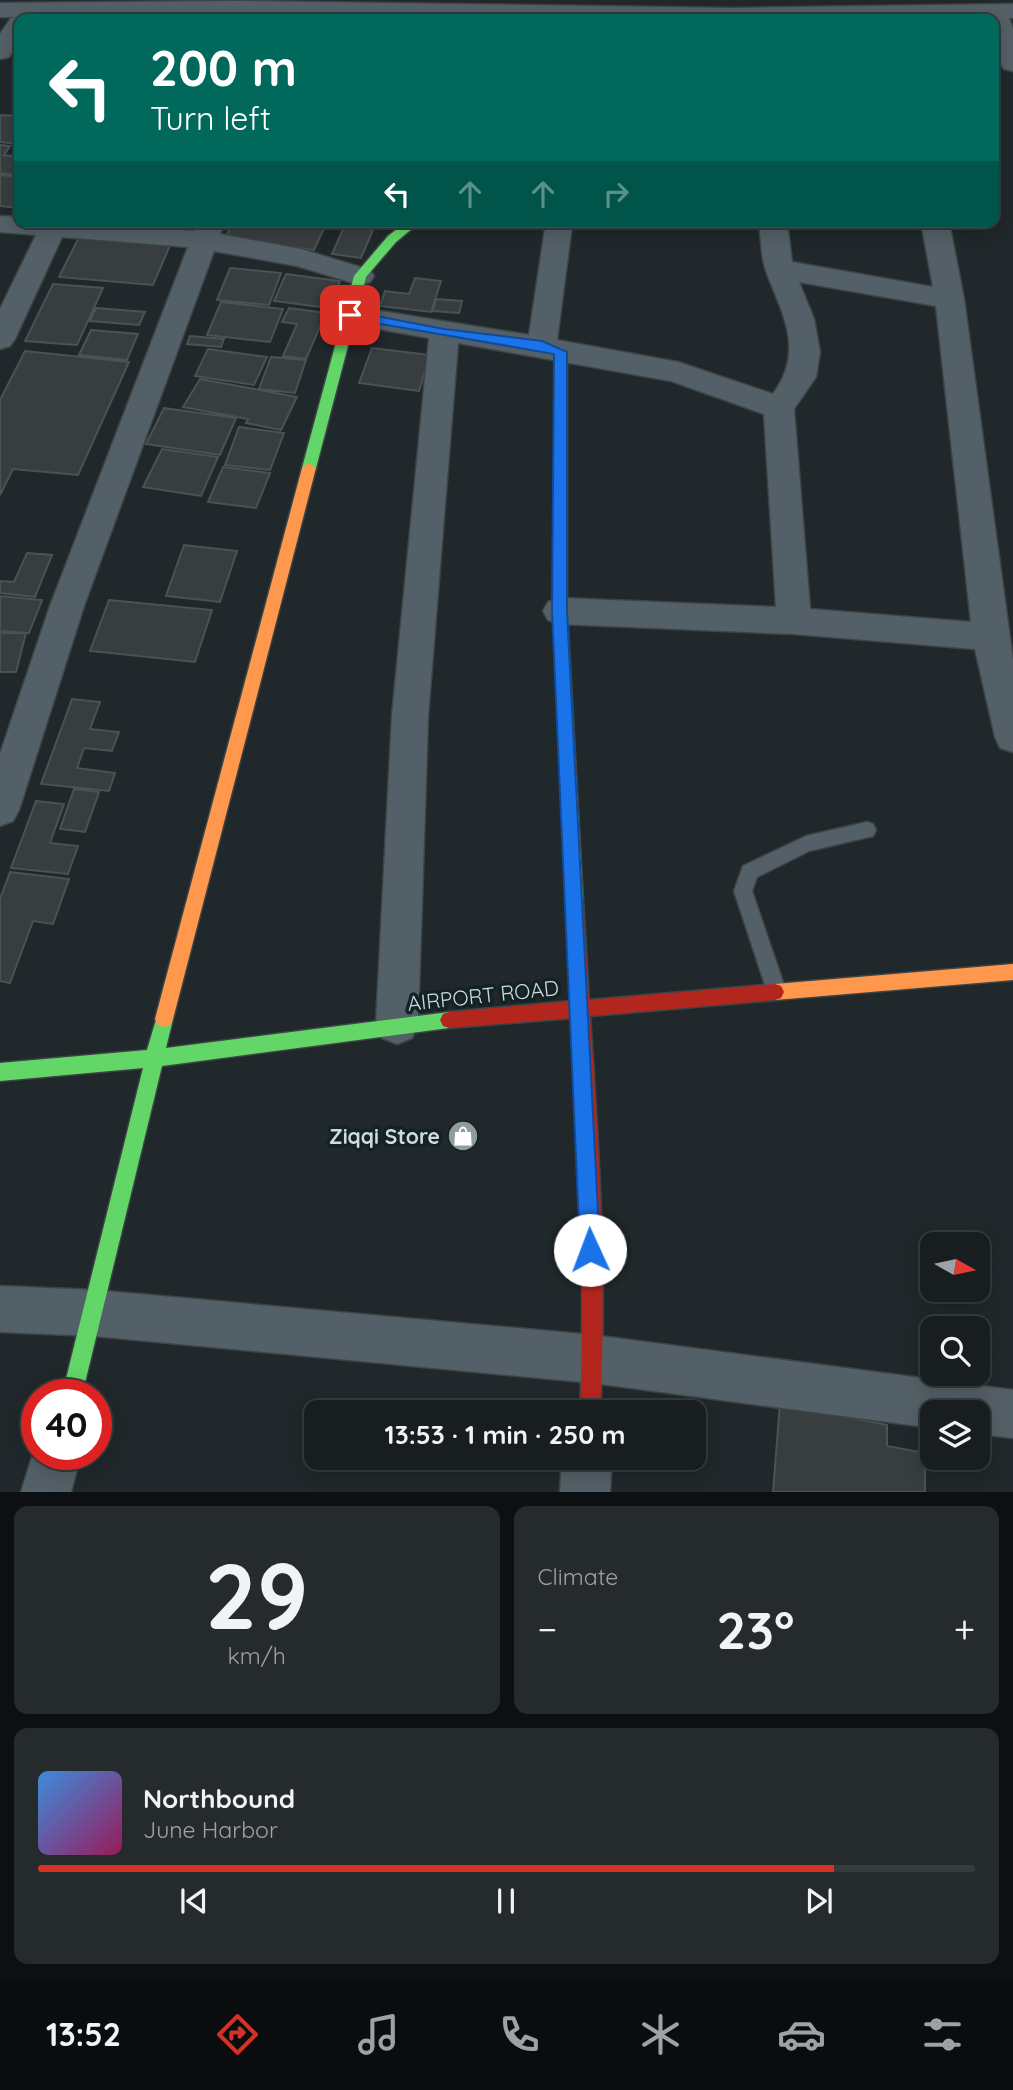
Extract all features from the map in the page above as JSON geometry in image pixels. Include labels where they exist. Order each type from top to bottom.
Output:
[{"type":"street","points":[[70,14],[163,8],[306,9],[433,4],[517,11],[895,11],[1008,6],[1013,64]]},
{"type":"street","points":[[0,52],[14,31]]},
{"type":"street","points":[[0,339],[53,228]]},
{"type":"street","points":[[115,228],[207,231],[360,276]]},
{"type":"street","points":[[76,1379],[154,1058],[360,276],[392,239],[406,228]]},
{"type":"street","points":[[558,228],[551,349],[560,611],[581,1006],[593,1359],[591,1400]]},
{"type":"street","points":[[774,228],[779,269],[799,319],[805,352],[801,377],[779,408],[794,621]]},
{"type":"street","points":[[936,228],[950,299],[990,636],[1013,737]]},
{"type":"street","points":[[0,810],[67,606],[207,231]]},
{"type":"street","points":[[779,269],[950,299]]},
{"type":"street","points":[[350,315],[678,372],[779,408]]},
{"type":"street","points":[[397,1024],[410,716],[444,333]]},
{"type":"street","points":[[560,611],[794,621],[990,636]]},
{"type":"street","name":"AIRPORT ROAD","points":[[0,1072],[154,1058],[397,1024],[581,1006],[1013,972]]},
{"type":"street","points":[[0,1309],[94,1313],[593,1359],[1013,1414]]},
{"type":"street","points":[[46,1492],[52,1470]]},
{"type":"street","points":[[586,1492],[587,1470]]},
{"type":"lane","points":[[776,991],[743,891],[750,872],[806,844],[867,830]]},
{"type":"building","points":[[0,115],[14,116],[14,143],[0,142]]},
{"type":"building","points":[[0,145],[10,146],[4,155],[14,156],[14,174],[0,173]]},
{"type":"building","points":[[0,175],[14,176],[14,207],[0,206]]},
{"type":"building","points":[[230,228],[324,228],[314,250],[225,238]]},
{"type":"building","points":[[344,228],[373,230],[361,258],[332,254]]},
{"type":"building","points":[[80,235],[171,243],[153,285],[59,277]]},
{"type":"building","points":[[230,268],[281,273],[269,305],[217,300]]},
{"type":"building","points":[[286,274],[340,281],[328,308],[274,301]]},
{"type":"building","points":[[415,278],[441,281],[431,312],[380,306],[385,291],[409,294]]},
{"type":"building","points":[[53,284],[103,288],[77,345],[25,341]]},
{"type":"building","points":[[436,299],[462,301],[459,313],[433,311]]},
{"type":"building","points":[[221,302],[283,309],[270,342],[207,335]]},
{"type":"building","points":[[96,308],[145,312],[139,325],[90,321]]},
{"type":"building","points":[[289,308],[326,313],[306,359],[283,356],[297,324],[282,322]]},
{"type":"building","points":[[91,330],[138,334],[127,360],[79,355]]},
{"type":"building","points":[[190,336],[224,339],[221,347],[187,344]]},
{"type":"building","points":[[372,348],[430,355],[419,391],[359,383]]},
{"type":"building","points":[[208,349],[267,357],[254,385],[195,376]]},
{"type":"building","points":[[25,351],[129,362],[78,475],[13,469],[0,495],[0,400]]},
{"type":"building","points":[[271,357],[306,360],[295,393],[259,389]]},
{"type":"building","points":[[200,379],[297,397],[281,430],[246,423],[248,419],[183,407]]},
{"type":"building","points":[[164,408],[236,418],[220,455],[146,444]]},
{"type":"building","points":[[239,427],[284,433],[270,470],[225,465]]},
{"type":"building","points":[[162,449],[218,457],[201,496],[143,487]]},
{"type":"building","points":[[223,467],[270,473],[256,508],[208,502]]},
{"type":"building","points":[[184,545],[237,551],[220,602],[166,596]]},
{"type":"building","points":[[27,553],[52,555],[35,597],[0,593],[0,581],[14,582]]},
{"type":"building","points":[[0,596],[42,600],[29,633],[0,631]]},
{"type":"building","points":[[109,600],[212,610],[195,662],[90,651]]},
{"type":"building","points":[[0,633],[26,633],[16,672],[0,672]]},
{"type":"building","points":[[72,699],[100,702],[90,729],[119,732],[112,751],[84,748],[77,768],[115,773],[109,791],[41,784]]},
{"type":"building","points":[[74,789],[99,792],[85,832],[60,829]]},
{"type":"building","points":[[36,801],[64,804],[50,843],[78,846],[68,874],[11,868]]},
{"type":"building","points":[[10,872],[69,879],[53,924],[33,921],[10,983],[0,981],[0,899]]},
{"type":"building","points":[[780,1403],[887,1425],[887,1446],[920,1452],[920,1470],[925,1470],[925,1492],[773,1492]]},
{"type":"traffic: fast","points":[[309,468],[360,276],[392,239],[406,228]]},
{"type":"traffic: fast","points":[[561,352],[560,611],[575,900]]},
{"type":"traffic: fast","points":[[76,1379],[164,1019]]},
{"type":"traffic: fast","points":[[0,1072],[154,1058],[449,1020]]},
{"type":"traffic: slow","points":[[164,1019],[309,468]]},
{"type":"traffic: slow","points":[[775,992],[1013,972]]},
{"type":"traffic: jam","points":[[575,900],[592,1220],[591,1400]]},
{"type":"traffic: jam","points":[[449,1020],[775,992]]},
{"type":"place","name":"Ziqqi Store","points":[[463,1136]]},
{"type":"route","points":[[350,315],[444,333],[542,345],[561,352],[560,611],[581,1006],[590,1250]]}]
